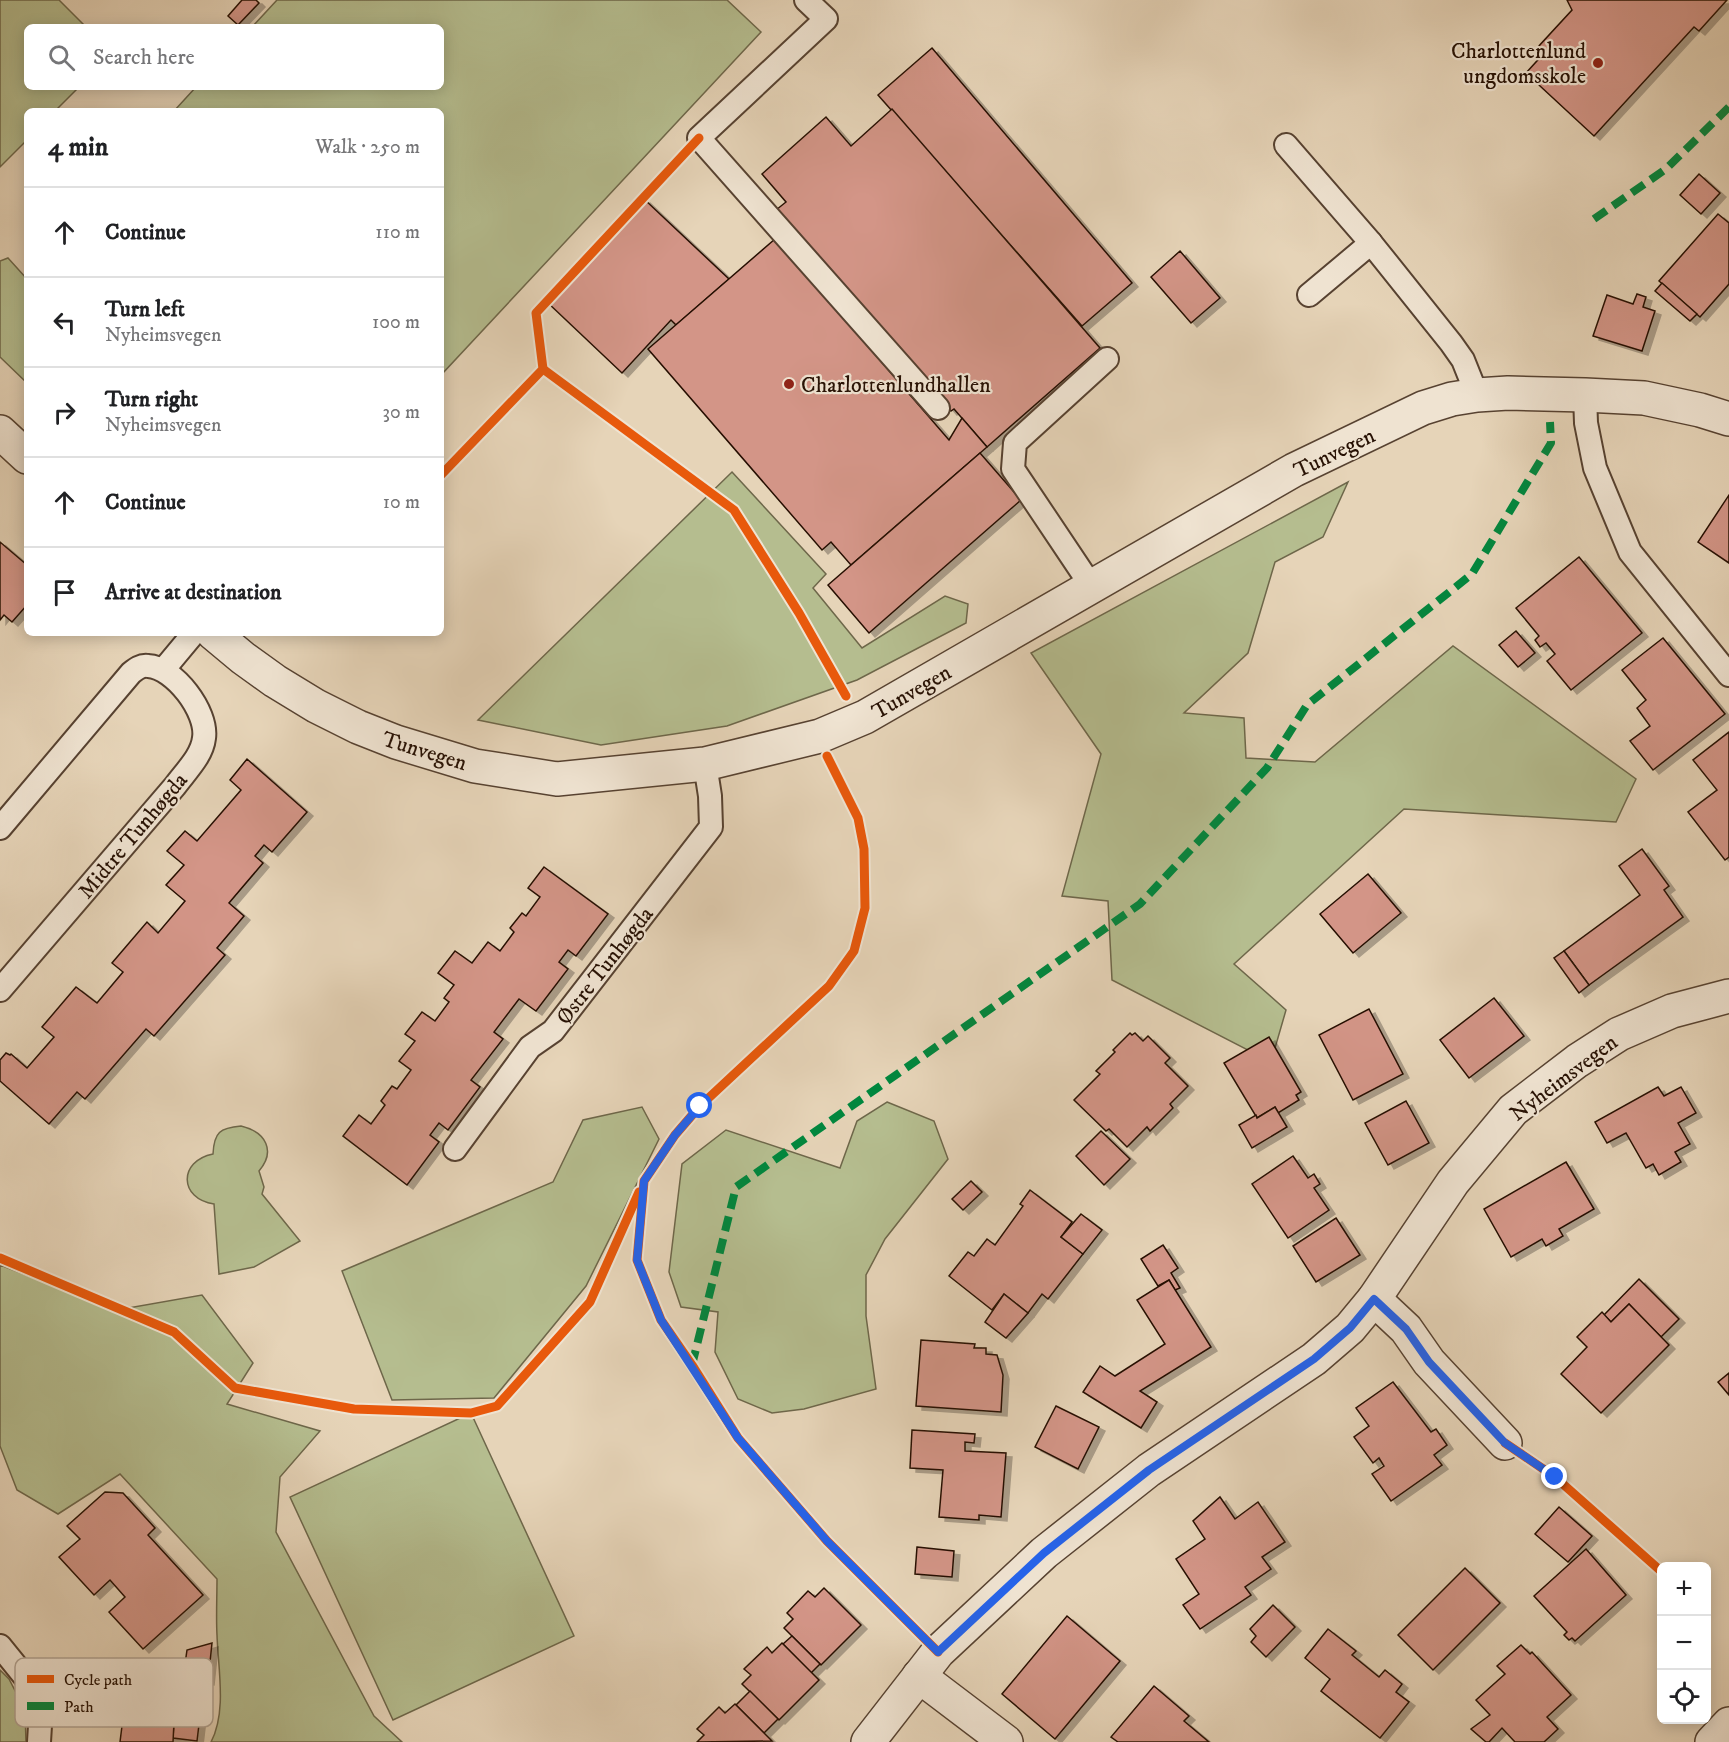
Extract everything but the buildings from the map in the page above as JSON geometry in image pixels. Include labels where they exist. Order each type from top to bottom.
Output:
[{"type":"street","name":"Tunvegen","points":[[217,636],[275,681],[316,706],[358,727],[396,742],[475,766],[557,778],[705,764],[819,736],[865,717],[1294,471],[1423,408],[1452,399],[1477,395],[1508,393],[1585,395],[1644,398],[1729,419]]},
{"type":"street","points":[[0,432],[24,454]]},
{"type":"street","name":"Nyheimsvegen","points":[[868,1742],[938,1652],[1044,1553],[1149,1470],[1314,1359],[1350,1328],[1374,1299],[1453,1182],[1513,1110],[1577,1061],[1619,1034],[1672,1011],[1729,996]]},
{"type":"street","points":[[1374,1299],[1406,1329],[1429,1362],[1505,1443]]},
{"type":"street","points":[[920,1676],[1006,1742]]},
{"type":"street","points":[[1712,1742],[1729,1724]]},
{"type":"lane","points":[[806,0],[826,19],[699,138],[938,408]]},
{"type":"lane","points":[[1286,145],[1371,243],[1451,343],[1463,360],[1477,395]]},
{"type":"lane","points":[[1309,295],[1371,243]]},
{"type":"lane","points":[[1092,587],[1013,470],[1016,443],[1107,359]]},
{"type":"lane","points":[[1585,395],[1586,423],[1595,468],[1630,552],[1729,675]]},
{"type":"lane","points":[[0,828],[131,673],[139,667],[147,666],[164,669],[192,636]]},
{"type":"lane","name":"Midtre Tunhøgda","points":[[0,990],[175,786],[201,750],[204,724],[196,706],[164,669]]},
{"type":"lane","name":"Østre Tunhøgda","points":[[455,1149],[530,1047],[553,1031],[711,827],[710,796],[705,764]]},
{"type":"lane","points":[[0,1646],[15,1665]]},
{"type":"lane","points":[[39,1742],[40,1727]]},
{"type":"green space","points":[[0,0],[59,0],[83,24],[24,24],[24,90],[76,90],[58,108],[24,108],[24,143],[0,167]]},
{"type":"green space","points":[[277,0],[727,0],[761,32],[444,372],[444,108],[177,108],[193,90],[444,90],[444,24],[255,24]]},
{"type":"green space","points":[[8,258],[24,276],[24,380],[0,357],[0,261]]},
{"type":"green space","points":[[732,472],[826,574],[813,588],[862,648],[945,596],[968,604],[966,623],[857,680],[727,726],[601,745],[478,720]]},
{"type":"green space","points":[[1348,482],[1323,537],[1275,562],[1248,653],[1184,713],[1244,718],[1246,758],[1315,762],[1453,646],[1636,779],[1616,822],[1404,809],[1234,964],[1286,1010],[1271,1062],[1112,980],[1108,901],[1062,896],[1101,754],[1031,653]]},
{"type":"green space","points":[[887,1102],[934,1121],[948,1159],[885,1239],[866,1275],[866,1316],[876,1389],[804,1409],[772,1413],[738,1399],[715,1352],[718,1312],[681,1307],[669,1272],[682,1164],[726,1130],[840,1168],[857,1121]]},
{"type":"green space","points":[[642,1107],[659,1139],[586,1286],[494,1398],[392,1400],[342,1271],[553,1182],[583,1120]]},
{"type":"green space","points":[[241,1126],[257,1133],[266,1143],[267,1156],[259,1171],[264,1187],[262,1194],[300,1241],[254,1267],[219,1274],[214,1204],[202,1201],[194,1195],[187,1180],[193,1164],[213,1154],[217,1136],[223,1130]]},
{"type":"green space","points":[[0,1265],[117,1310],[202,1295],[253,1363],[227,1404],[320,1431],[280,1477],[276,1532],[374,1716],[402,1742],[211,1742],[216,1730],[220,1704],[217,1579],[120,1474],[58,1514],[17,1490],[0,1446]]},
{"type":"green space","points":[[471,1413],[574,1636],[393,1720],[290,1497]]},
{"type":"green space","points":[[0,1670],[9,1679],[15,1691],[15,1727],[26,1727],[26,1742],[0,1742]]},
{"type":"marked path","points":[[1594,219],[1666,169],[1729,107]]},
{"type":"marked path","points":[[692,1365],[736,1187],[1140,904],[1267,768],[1307,705],[1472,574],[1551,443],[1550,422]]},
{"type":"cycle path","points":[[444,472],[543,369],[536,313],[699,138]]},
{"type":"cycle path","points":[[543,369],[734,510],[799,613],[846,696]]},
{"type":"cycle path","points":[[827,756],[858,818],[864,849],[865,908],[854,951],[829,986],[700,1106],[675,1135],[644,1181],[637,1260],[661,1320],[738,1438],[827,1541],[938,1652]]},
{"type":"cycle path","points":[[0,1258],[174,1332],[235,1388],[354,1409],[471,1413],[497,1406],[590,1302],[639,1192]]},
{"type":"cycle path","points":[[1505,1443],[1555,1477],[1657,1568]]},
{"type":"place","name":"Charlottenlund ungdomsskole","points":[[1598,63]]},
{"type":"place","name":"Charlottenlundhallen","points":[[789,384]]},
{"type":"route","points":[[700,1106],[675,1135],[644,1181],[637,1260],[661,1320],[738,1438],[827,1541],[938,1652],[1044,1553],[1149,1470],[1314,1359],[1350,1328],[1374,1299],[1406,1329],[1429,1362],[1505,1443],[1555,1477]]}]
